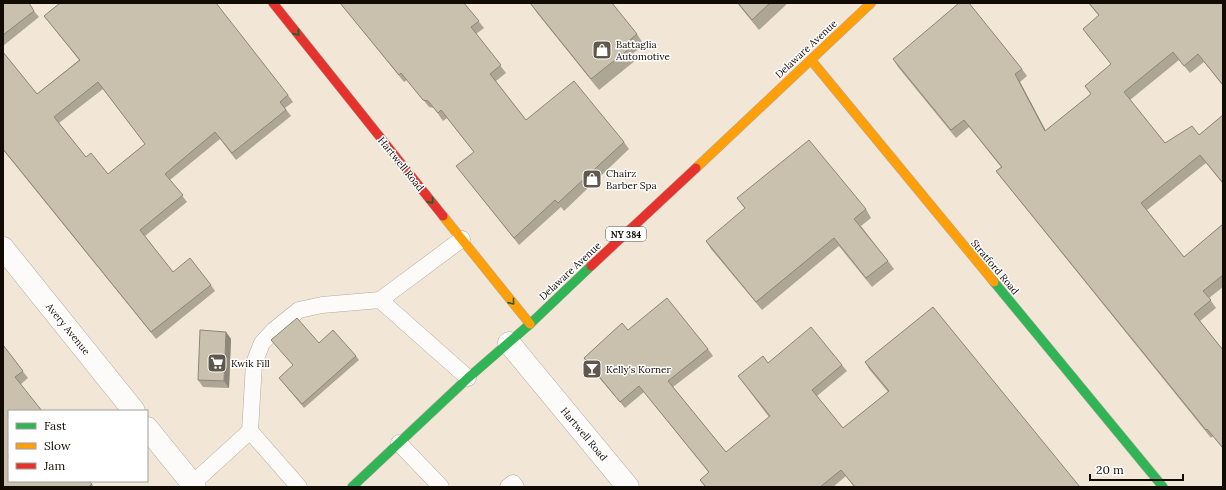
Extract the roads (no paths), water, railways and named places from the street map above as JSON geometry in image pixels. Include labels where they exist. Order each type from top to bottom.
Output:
[{"type":"street","name":"Hartwell Road","points":[[273,3],[530,324]]},
{"type":"street","name":"Delaware Avenue","points":[[352,487],[468,378],[509,344],[871,3]]},
{"type":"street","name":"Stratford Road","points":[[810,60],[1163,487]]},
{"type":"street","name":"Avery Avenue","points":[[3,248],[133,410]]},
{"type":"street","name":"Hartwell Road","points":[[509,344],[628,487]]},
{"type":"street","points":[[148,429],[194,485]]},
{"type":"lane","points":[[194,485],[250,431],[254,363],[262,344],[274,330],[299,310],[322,305],[380,300],[462,240]]},
{"type":"lane","points":[[380,300],[468,378]]},
{"type":"lane","points":[[250,431],[299,487]]},
{"type":"lane","points":[[399,443],[441,487]]},
{"type":"lane","points":[[508,487],[513,483],[516,487]]},
{"type":"place","name":"Battaglia Automotive","points":[[602,50]]},
{"type":"place","name":"Chairz Barber Spa","points":[[592,179]]},
{"type":"place","name":"Kwik Fill","points":[[217,363]]},
{"type":"place","name":"Kelly's Korner","points":[[592,369]]}]
